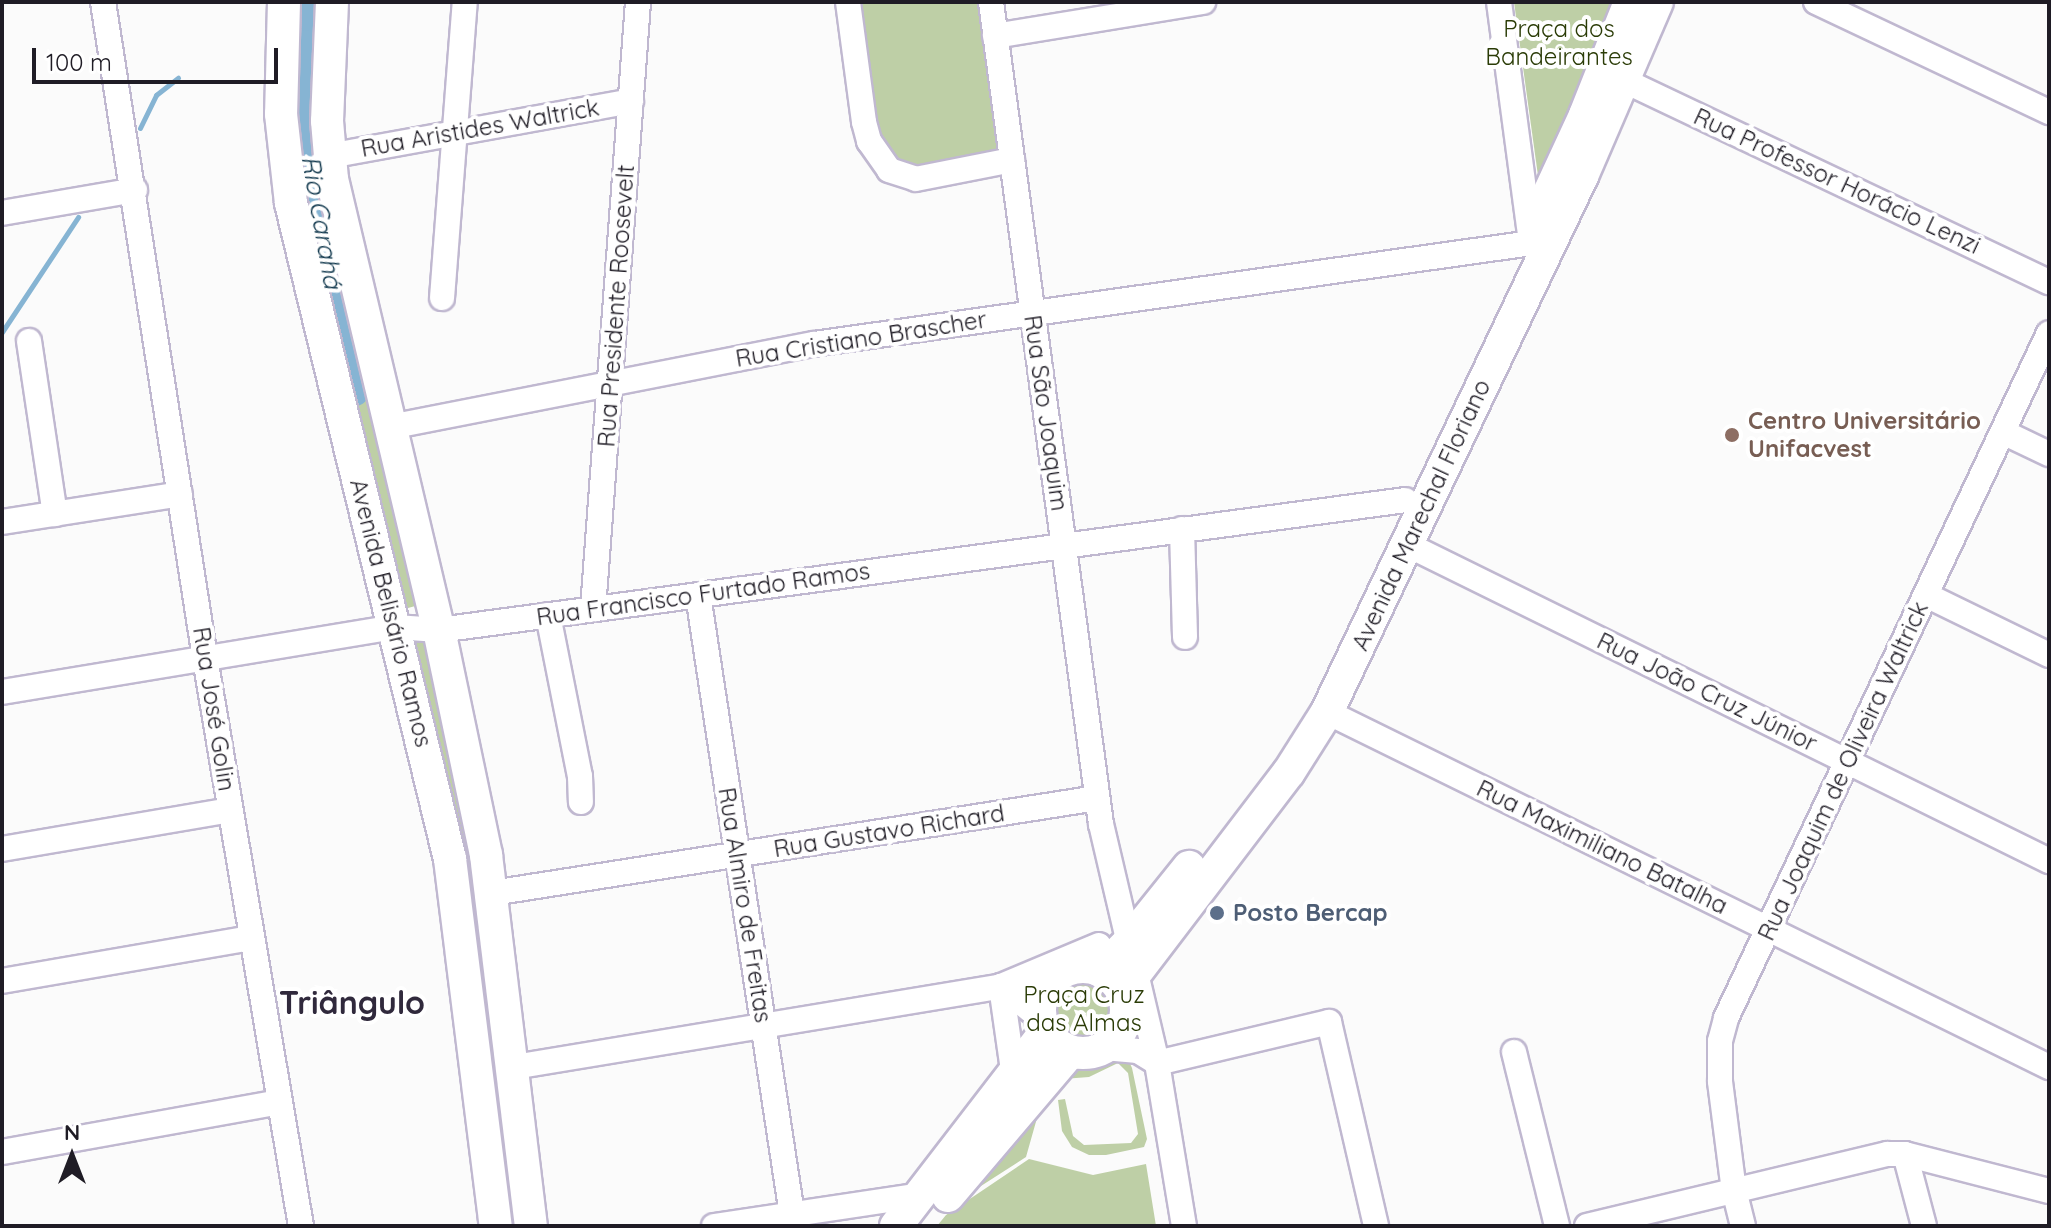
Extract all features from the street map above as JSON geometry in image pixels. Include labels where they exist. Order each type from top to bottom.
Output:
[{"type":"main road","name":"Avenida Belisário Ramos","points":[[284,2],[281,114],[291,203],[450,859],[496,1226]]},
{"type":"main road","name":"Avenida Belisário Ramos","points":[[332,2],[329,156],[337,215],[439,630],[492,893],[531,1226]]},
{"type":"main road","name":"Avenida Marechal Floriano","points":[[1114,974],[1300,718],[1585,115],[1630,2]]},
{"type":"main road","name":"Avenida Marechal Floriano","points":[[1114,974],[1289,772],[1327,712],[1625,81],[1657,2]]},
{"type":"main road","points":[[922,1210],[1014,1077],[1043,1025],[1045,990],[1054,979],[1114,974],[1124,1026],[1104,1048],[1088,1053],[1070,1052],[1056,1044],[1043,1025]]},
{"type":"main road","points":[[896,1226],[922,1210],[1070,1052]]},
{"type":"street","name":"Rua José Golin","points":[[103,2],[135,190],[205,658],[301,1226]]},
{"type":"street","points":[[442,298],[465,2]]},
{"type":"street","name":"Rua Presidente Roosevelt","points":[[593,609],[638,2]]},
{"type":"street","points":[[848,2],[864,122],[869,141],[889,170],[916,179],[932,178],[1012,160]]},
{"type":"street","name":"Rua São Joaquim","points":[[991,2],[1101,824],[1114,974],[1157,1063],[1184,1226]]},
{"type":"street","points":[[995,36],[1203,2]]},
{"type":"street","points":[[1499,2],[1527,239]]},
{"type":"street","points":[[1816,2],[2049,112]]},
{"type":"street","name":"Rua Professor Horácio Lenzi","points":[[1625,81],[2049,282]]},
{"type":"street","name":"Rua Aristides Waltrick","points":[[329,156],[631,101]]},
{"type":"street","points":[[2,213],[135,190]]},
{"type":"street","name":"Rua Cristiano Brascher","points":[[390,427],[814,344],[1527,239]]},
{"type":"street","name":"Rua Joaquim de Oliveira Waltrick","points":[[1743,1226],[1734,1191],[1722,1112],[1720,1041],[1738,990],[1770,930],[2049,333]]},
{"type":"street","points":[[29,341],[55,514]]},
{"type":"street","points":[[2003,432],[2049,454]]},
{"type":"street","points":[[2,522],[180,494]]},
{"type":"street","name":"Rua Francisco Furtado Ramos","points":[[2,692],[395,627],[439,630],[1405,500]]},
{"type":"street","points":[[1182,529],[1185,637]]},
{"type":"street","name":"Rua João Cruz Júnior","points":[[1408,545],[2049,861]]},
{"type":"street","name":"Rua Almiro de Freitas","points":[[698,595],[792,1214]]},
{"type":"street","points":[[1926,595],[2049,655]]},
{"type":"street","points":[[548,615],[580,776],[581,802]]},
{"type":"street","name":"Rua Maximiliano Batalha","points":[[1327,712],[2049,1067]]},
{"type":"street","name":"Rua Gustavo Richard","points":[[492,893],[1097,798]]},
{"type":"street","points":[[2,849],[230,810]]},
{"type":"street","points":[[2,981],[251,938]]},
{"type":"street","points":[[514,1067],[1001,986],[1049,966],[1114,974]]},
{"type":"street","points":[[1001,986],[1043,1025]]},
{"type":"street","points":[[1001,986],[1014,1077]]},
{"type":"street","points":[[1104,1048],[1138,1051],[1157,1063],[1329,1022],[1376,1226]]},
{"type":"street","points":[[1514,1052],[1557,1226]]},
{"type":"street","points":[[2,1152],[279,1102]]},
{"type":"street","points":[[1587,1226],[1887,1154],[1905,1154],[2049,1191]]},
{"type":"street","points":[[1905,1154],[1924,1226]]},
{"type":"street","points":[[714,1226],[792,1214],[922,1210]]},
{"type":"green space","points":[[291,2],[319,2],[317,72],[419,605],[408,608],[300,215]]},
{"type":"green space","points":[[858,2],[981,2],[1001,154],[930,172],[904,167],[885,148],[875,123]]},
{"type":"green space","name":"Praça dos Bandeirantes","points":[[1514,2],[1618,2],[1539,183]]},
{"type":"green space","points":[[431,633],[490,907],[524,1226],[514,1226],[483,946],[474,897],[413,634]]},
{"type":"green space","name":"Praça Cruz das Almas","points":[[1084,978],[1106,987],[1115,1009],[1106,1031],[1084,1040],[1062,1031],[1053,1009],[1062,987]]},
{"type":"green space","points":[[1114,1055],[1127,1057],[1132,1068],[1147,1139],[1144,1147],[1106,1155],[1089,1155],[1072,1147],[1062,1131],[1058,1100],[1065,1099],[1073,1136],[1084,1145],[1131,1143],[1138,1134],[1128,1073],[1118,1063],[1089,1077],[1063,1079],[1039,1111],[1026,1157],[945,1209],[1067,1072],[1094,1068]]},
{"type":"green space","points":[[1029,1159],[1093,1175],[1146,1164],[1156,1226],[937,1226],[946,1215]]},
{"type":"waterway","name":"Rio Carahá","points":[[308,2],[305,45],[308,168],[354,391]]},
{"type":"waterway","points":[[140,128],[156,95],[178,78]]},
{"type":"waterway","points":[[2,332],[78,217]]},
{"type":"place","name":"Centro Universitário Unifacvest","points":[[1732,435]]},
{"type":"place","name":"Posto Bercap","points":[[1217,913]]},
{"type":"district","name":"Triângulo","points":[[352,1002]]}]
